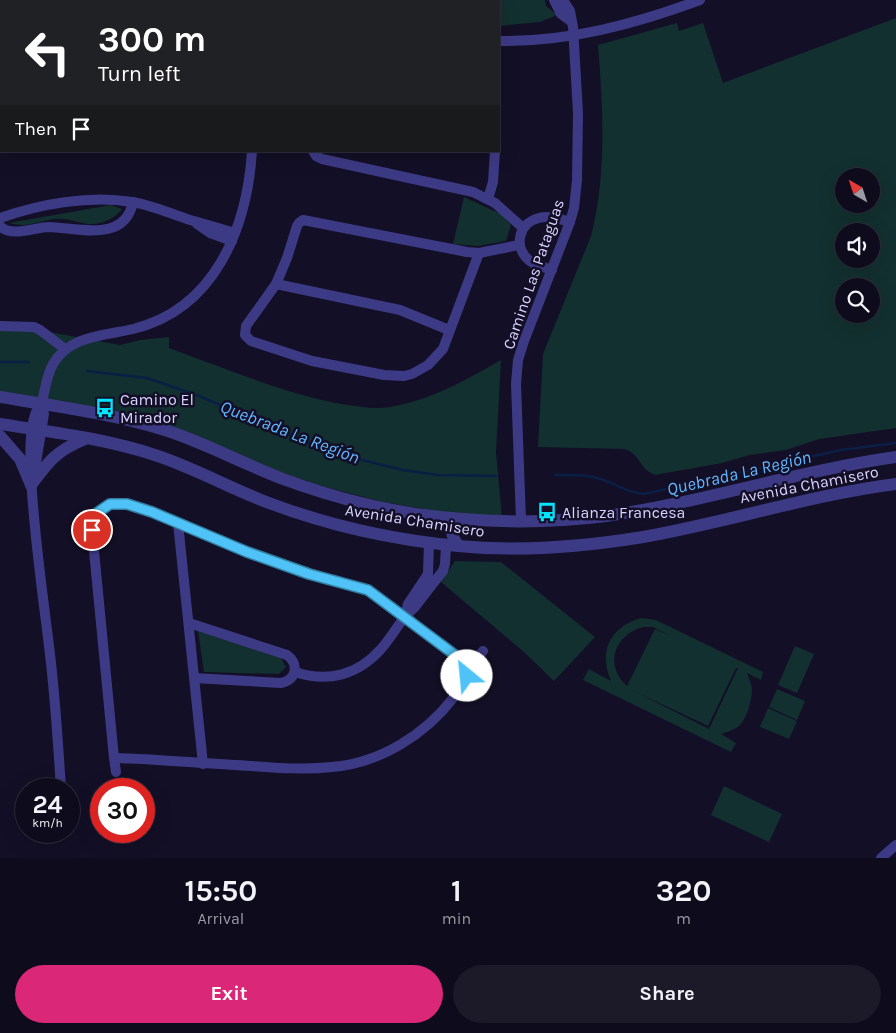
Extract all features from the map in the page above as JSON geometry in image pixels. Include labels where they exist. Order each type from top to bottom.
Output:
[{"type":"street","points":[[554,0],[561,14],[572,22]]},
{"type":"street","name":"Camino Las Pataguas","points":[[521,521],[517,368],[524,341],[570,222],[577,187],[579,141],[574,36],[570,11],[563,0]]},
{"type":"street","points":[[500,41],[525,41],[587,34],[644,20],[700,0]]},
{"type":"street","points":[[60,778],[55,702],[33,518],[30,454],[38,430],[36,412],[42,404],[50,371],[65,349],[87,338],[143,326],[178,310],[198,294],[213,276],[233,237],[246,192],[252,152]]},
{"type":"street","points":[[314,152],[316,156],[322,159],[460,188],[488,199],[502,208],[523,228]]},
{"type":"street","points":[[488,199],[493,182],[495,152]]},
{"type":"street","points":[[0,218],[65,203],[110,200],[133,202],[190,220],[233,237]]},
{"type":"street","points":[[0,226],[6,231],[11,232],[42,227],[101,231],[112,228],[123,221],[129,214],[133,202]]},
{"type":"street","points":[[552,270],[531,262],[524,255],[519,245],[519,236],[523,228],[532,220],[541,217],[556,218],[570,222]]},
{"type":"street","points":[[479,253],[442,349],[434,360],[424,368],[404,376],[384,375],[312,361],[256,343],[246,336],[246,326],[276,284],[287,258],[298,223],[304,220],[458,251],[479,253],[519,245]]},
{"type":"street","points":[[276,284],[400,310],[449,330]]},
{"type":"street","points":[[0,326],[34,327],[65,349]]},
{"type":"street","name":"Avenida Chamisero","points":[[0,397],[118,418],[169,432],[206,445],[282,479],[350,500],[390,509],[462,519],[564,520],[623,513],[816,471],[896,457]]},
{"type":"street","name":"Avenida Chamisero","points":[[0,424],[85,439],[156,456],[253,497],[314,518],[368,532],[453,545],[506,548],[553,547],[628,539],[828,495],[896,484]]},
{"type":"street","points":[[0,436],[20,459],[32,485]]},
{"type":"street","points":[[32,485],[55,455],[70,445],[85,439]]},
{"type":"street","points":[[116,772],[93,544],[93,521],[97,513],[102,508],[115,503],[143,509],[266,559],[309,574],[364,588],[405,616],[463,661],[468,669]]},
{"type":"street","points":[[295,672],[320,677],[339,676],[353,671],[367,662],[381,649],[443,570],[453,545],[452,530],[455,524],[462,519]]},
{"type":"street","points":[[178,523],[203,764]]},
{"type":"street","points":[[405,616],[408,604],[428,574],[429,542]]},
{"type":"street","points":[[189,623],[287,655],[294,663],[295,672],[290,680],[281,683],[194,678]]},
{"type":"street","points":[[114,758],[312,769],[346,765],[369,759],[402,744],[432,722],[457,694],[466,679],[468,669],[482,651]]},
{"type":"street","points":[[881,858],[896,845]]},
{"type":"green space","points":[[500,0],[545,0],[546,6],[557,15],[540,22],[500,26]]},
{"type":"green space","points":[[896,18],[896,428],[819,439],[786,450],[750,455],[722,463],[655,475],[645,469],[634,454],[624,449],[538,447],[543,354],[591,236],[600,189],[602,117],[598,45],[677,23],[679,31],[703,23],[723,83]]},
{"type":"green space","points":[[464,197],[501,214],[511,225],[506,241],[478,246],[453,244]]},
{"type":"green space","points":[[111,205],[122,209],[109,220],[96,224],[59,219],[27,225],[9,223]]},
{"type":"green space","points":[[0,323],[120,345],[140,340],[169,337],[169,348],[254,379],[319,399],[372,408],[384,408],[420,400],[461,382],[501,360],[496,452],[502,518],[442,512],[383,502],[325,487],[268,468],[223,447],[0,393]]},
{"type":"green space","points":[[455,561],[501,562],[595,637],[554,681],[524,652],[441,582]]},
{"type":"green space","points":[[641,618],[656,620],[763,672],[761,680],[747,673],[752,689],[747,714],[739,726],[721,734],[736,743],[731,752],[583,680],[589,669],[611,681],[607,670],[607,650],[614,634],[630,622]],"holes":[[[643,627],[653,627],[671,636],[655,629],[627,686],[620,678],[616,669],[614,660],[616,652],[619,644],[625,637]],[[736,668],[738,668],[709,729],[634,691],[708,726]]]},
{"type":"green space","points":[[198,631],[281,658],[286,667],[279,674],[204,672]]},
{"type":"green space","points":[[795,646],[814,654],[797,693],[778,685]]},
{"type":"green space","points":[[777,689],[805,701],[797,720],[769,707]]},
{"type":"green space","points":[[768,708],[797,721],[789,739],[760,727]]},
{"type":"green space","points":[[724,786],[782,814],[769,842],[711,815]]},
{"type":"waterway","name":"Quebrada La Región","points":[[0,362],[29,362]]},
{"type":"waterway","name":"Quebrada La Región","points":[[87,371],[147,378],[199,396],[307,442],[362,460],[403,470],[438,475],[496,476]]},
{"type":"waterway","name":"Quebrada La Región","points":[[555,475],[593,477],[629,491],[644,494],[841,450],[896,443]]},
{"type":"place","name":"Camino El Mirador","points":[[105,408]]},
{"type":"place","name":"Alianza Francesa","points":[[547,512]]},
{"type":"route","points":[[92,530],[93,521],[102,508],[115,503],[127,504],[160,515],[266,559],[309,574],[368,590],[463,661],[468,669],[467,676]]}]
